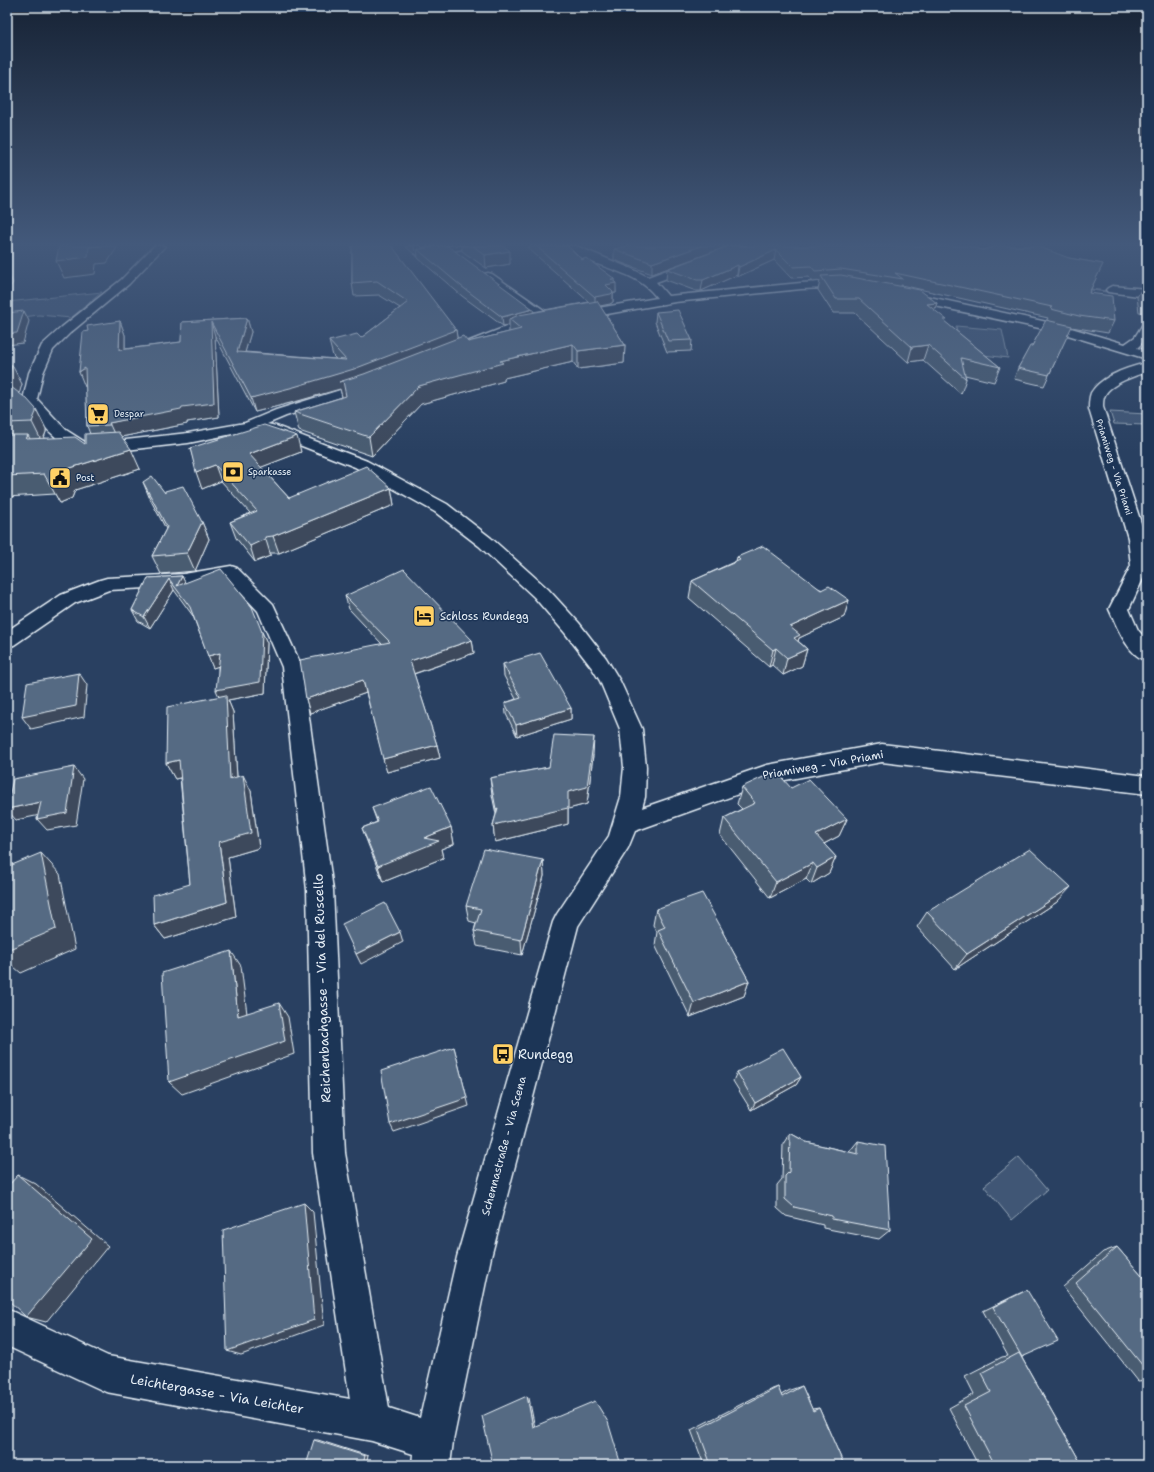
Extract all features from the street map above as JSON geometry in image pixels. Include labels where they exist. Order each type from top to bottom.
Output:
[{"type":"street","points":[[84,447],[71,442],[62,436],[30,400],[36,373],[47,348],[85,315]]},
{"type":"street","points":[[543,315],[550,320]]},
{"type":"street","points":[[459,350],[515,328],[579,315]]},
{"type":"street","points":[[993,315],[1055,328],[1147,355]]},
{"type":"street","points":[[1127,349],[1140,339],[1147,327]]},
{"type":"street","name":"Priamiweg - Via Priami","points":[[1147,367],[1129,372],[1106,386],[1098,393],[1096,409],[1137,538],[1140,566],[1119,609],[1129,633],[1147,654]]},
{"type":"street","points":[[53,448],[116,447],[188,438],[247,427],[281,413],[362,388],[381,380]]},
{"type":"street","name":"Schennastraße - Via Scena","points":[[247,427],[265,427],[355,462],[394,481],[440,508],[474,534],[541,593],[598,663],[610,681],[631,729],[635,777],[634,797],[619,841],[575,906],[564,928],[474,1257],[433,1453]]},
{"type":"street","name":"Reichenbachgasse - Via del Ruscello","points":[[7,640],[68,599],[107,584],[184,580],[231,572],[266,608],[292,667],[320,890],[329,1153],[372,1422]]},
{"type":"street","name":"Priamiweg - Via Priami","points":[[626,824],[767,774],[882,753],[1147,785]]},
{"type":"street","name":"Leichtergasse - Via Leichter","points":[[7,1327],[106,1374],[372,1422],[433,1453]]},
{"type":"shaded area","points":[[7,315],[75,315],[71,318],[39,315],[7,319]]},
{"type":"shaded area","points":[[956,326],[1002,330],[1008,358],[959,352]]},
{"type":"shaded area","points":[[1110,412],[1147,414],[1147,425],[1114,424]]},
{"type":"shaded area","points":[[1019,1157],[1047,1190],[1012,1220],[984,1186]]},
{"type":"building","points":[[7,315],[23,315],[17,333],[7,334]]},
{"type":"building","points":[[391,315],[444,315],[456,330],[354,369],[251,398],[211,322],[214,403],[182,407],[181,409],[109,423],[110,425],[87,426],[85,368],[79,372],[83,332],[88,331],[87,326],[120,321],[119,350],[181,342],[182,322],[247,318],[237,352],[346,360],[329,341],[357,334],[361,338]]},
{"type":"building","points":[[499,315],[511,315],[502,317]]},
{"type":"building","points":[[519,315],[606,315],[625,345],[578,351],[573,344],[500,361],[503,363],[419,386],[369,437],[294,412],[346,396],[343,381],[339,382],[463,336],[468,342],[521,329],[509,319]]},
{"type":"building","points":[[657,315],[680,315],[692,340],[668,341]]},
{"type":"building","points":[[876,315],[940,315],[947,320],[943,320],[1000,367],[961,358],[966,379],[928,345],[912,347]]},
{"type":"building","points":[[1074,315],[1113,315],[1114,321]]},
{"type":"building","points":[[1046,320],[1072,326],[1049,375],[1018,368],[1030,346],[1032,346]]},
{"type":"building","points":[[12,365],[7,382],[7,366]]},
{"type":"building","points":[[7,384],[27,399],[36,409],[32,422],[7,423]]},
{"type":"building","points":[[264,425],[297,436],[249,454],[289,498],[366,466],[391,488],[273,536],[265,537],[265,539],[250,546],[230,522],[257,511],[215,465],[196,472],[190,448]]},
{"type":"building","points":[[118,432],[131,449],[64,470],[61,478],[49,483],[44,474],[7,476],[7,435],[28,435],[26,439],[75,437],[85,444],[85,434]]},
{"type":"building","points":[[152,476],[165,493],[165,491],[183,486],[202,522],[187,553],[152,556],[167,527],[143,482]]},
{"type":"building","points":[[763,546],[821,590],[829,586],[849,600],[790,627],[800,635],[794,638],[807,649],[787,658],[776,648],[773,650],[692,581],[740,560],[737,557]]},
{"type":"building","points":[[221,569],[252,607],[262,632],[260,682],[216,690],[220,653],[208,656],[190,607],[169,579],[144,617],[132,610],[148,578],[182,576],[177,586]]},
{"type":"building","points":[[404,569],[472,640],[410,661],[437,745],[383,759],[363,680],[306,699],[300,660],[390,642],[345,596]]},
{"type":"building","points":[[540,653],[571,708],[516,725],[505,703],[521,698],[503,664]]},
{"type":"building","points":[[79,673],[76,706],[22,717],[27,683]]},
{"type":"building","points":[[226,695],[230,779],[243,775],[251,833],[219,842],[227,902],[154,925],[153,895],[190,884],[179,760],[166,763],[167,707]]},
{"type":"building","points":[[554,735],[594,737],[587,787],[568,792],[568,808],[493,825],[498,808],[496,809],[490,778],[549,767]]},
{"type":"building","points":[[74,767],[67,813],[37,819],[41,802],[7,809],[13,779]]},
{"type":"building","points":[[776,771],[791,788],[809,779],[847,819],[816,835],[836,857],[817,868],[813,863],[776,882],[724,818],[755,803],[742,787]]},
{"type":"building","points":[[431,786],[451,827],[424,838],[439,841],[378,866],[362,828],[378,822],[372,808]]},
{"type":"building","points":[[484,849],[543,860],[521,940],[474,931],[481,909],[466,906]]},
{"type":"building","points":[[1030,849],[1071,887],[967,954],[927,912]]},
{"type":"building","points":[[41,853],[56,929],[7,950],[7,867]]},
{"type":"building","points":[[702,893],[749,981],[694,1003],[658,930],[665,927],[656,909]]},
{"type":"building","points":[[385,903],[400,932],[356,954],[342,924]]},
{"type":"building","points":[[231,951],[238,1016],[279,1003],[285,1041],[169,1082],[162,973]]},
{"type":"building","points":[[454,1047],[467,1098],[390,1124],[381,1071]]},
{"type":"building","points":[[783,1048],[801,1077],[755,1103],[737,1072]]},
{"type":"building","points":[[790,1133],[806,1142],[858,1154],[858,1141],[885,1146],[890,1230],[832,1219],[832,1216],[794,1207],[785,1199],[785,1176],[789,1172]]},
{"type":"building","points":[[18,1175],[92,1239],[26,1317],[7,1299],[7,1187]]},
{"type":"building","points":[[304,1203],[314,1320],[227,1351],[223,1230]]},
{"type":"building","points":[[1117,1247],[1147,1282],[1147,1371],[1076,1283]]},
{"type":"building","points":[[1027,1290],[1058,1341],[1022,1357],[993,1307]]},
{"type":"building","points":[[1019,1353],[1082,1465],[995,1465],[964,1406],[991,1392],[981,1373]]},
{"type":"building","points":[[802,1386],[813,1411],[819,1408],[844,1465],[711,1465],[698,1429],[778,1387],[782,1397]]},
{"type":"building","points":[[527,1396],[533,1427],[595,1401],[608,1422],[621,1465],[493,1465],[482,1416]]},
{"type":"building","points":[[314,1440],[365,1456],[363,1465],[306,1465]]},
{"type":"place","name":"Despar","points":[[98,414]]},
{"type":"place","name":"Sparkasse","points":[[233,472]]},
{"type":"place","name":"Post","points":[[60,478]]},
{"type":"place","name":"Schloss Rundegg","points":[[424,616]]},
{"type":"place","name":"Rundegg","points":[[503,1054]]}]
